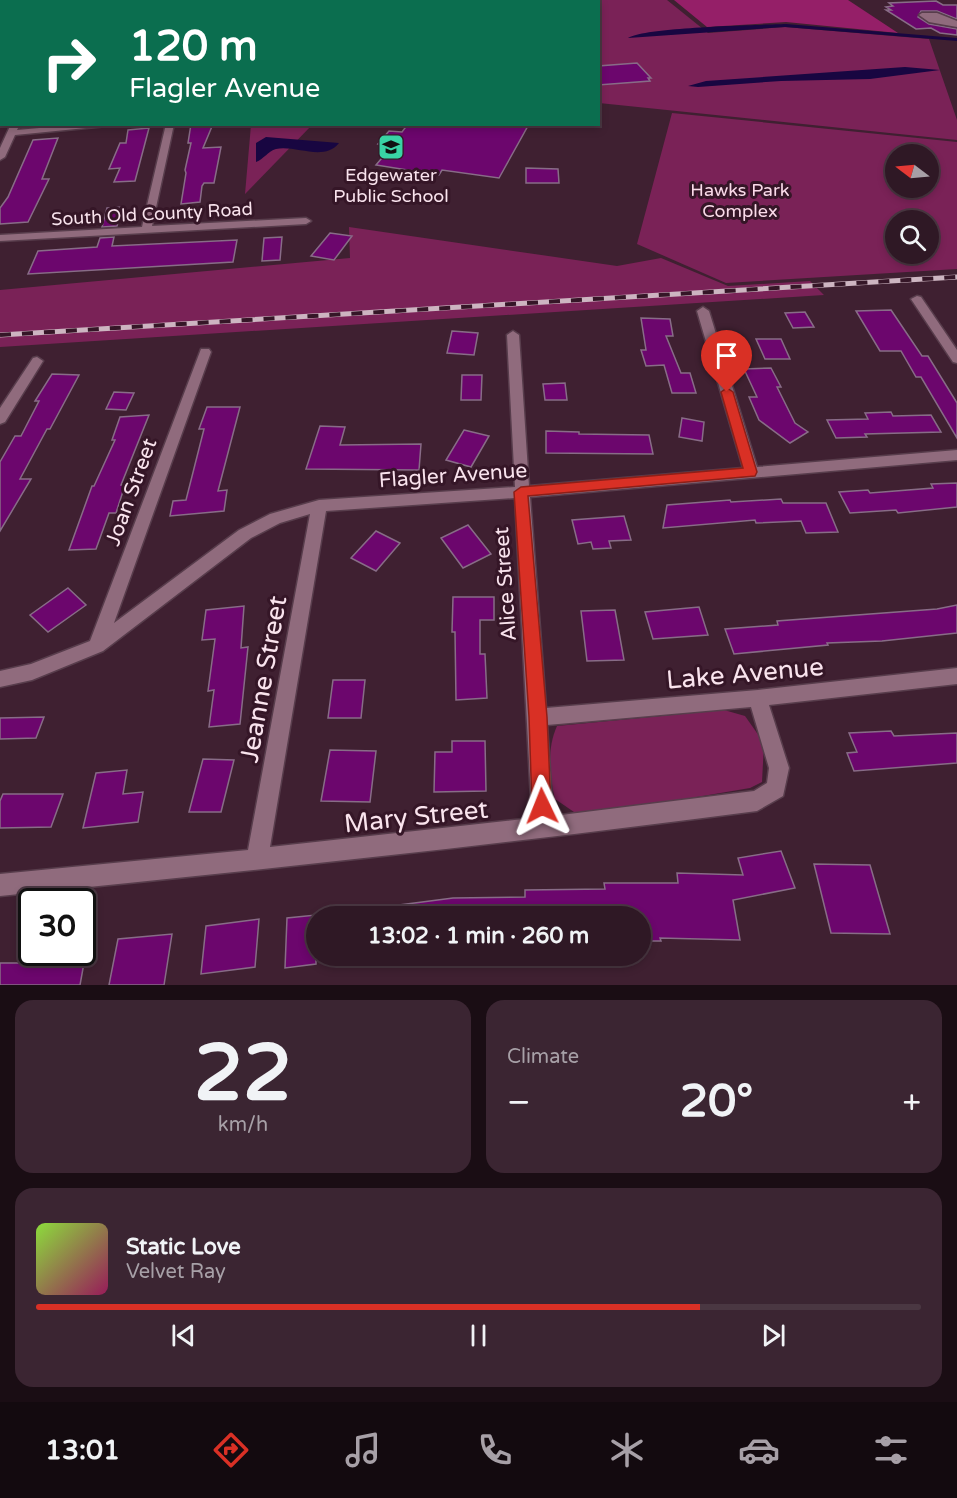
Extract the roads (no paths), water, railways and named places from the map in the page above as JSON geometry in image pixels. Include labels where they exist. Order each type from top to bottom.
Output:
[{"type":"street","points":[[0,157],[14,129],[79,126]]},
{"type":"street","points":[[146,231],[170,126]]},
{"type":"street","name":"South Old County Road","points":[[0,238],[306,221]]},
{"type":"street","points":[[917,298],[957,359]]},
{"type":"street","points":[[703,311],[751,472]]},
{"type":"street","name":"Alice Street","points":[[513,335],[543,829]]},
{"type":"street","name":"Joan Street","points":[[97,646],[205,352]]},
{"type":"street","points":[[0,419],[37,361]]},
{"type":"street","name":"Flagler Avenue","points":[[0,679],[32,672],[97,646],[245,534],[275,518],[319,506],[521,492],[957,455]]},
{"type":"street","name":"Jeanne Street","points":[[257,861],[319,506]]},
{"type":"street","name":"Lake Avenue","points":[[538,717],[758,698],[957,676]]},
{"type":"street","name":"Mary Street","points":[[0,885],[257,861],[543,829],[756,801],[776,789],[779,768],[758,698]]},
{"type":"railway","points":[[0,335],[957,277]]},
{"type":"place","name":"Edgewater Public School","points":[[391,147]]},
{"type":"park label","name":"Hawks Park Complex","points":[[740,200]]}]
